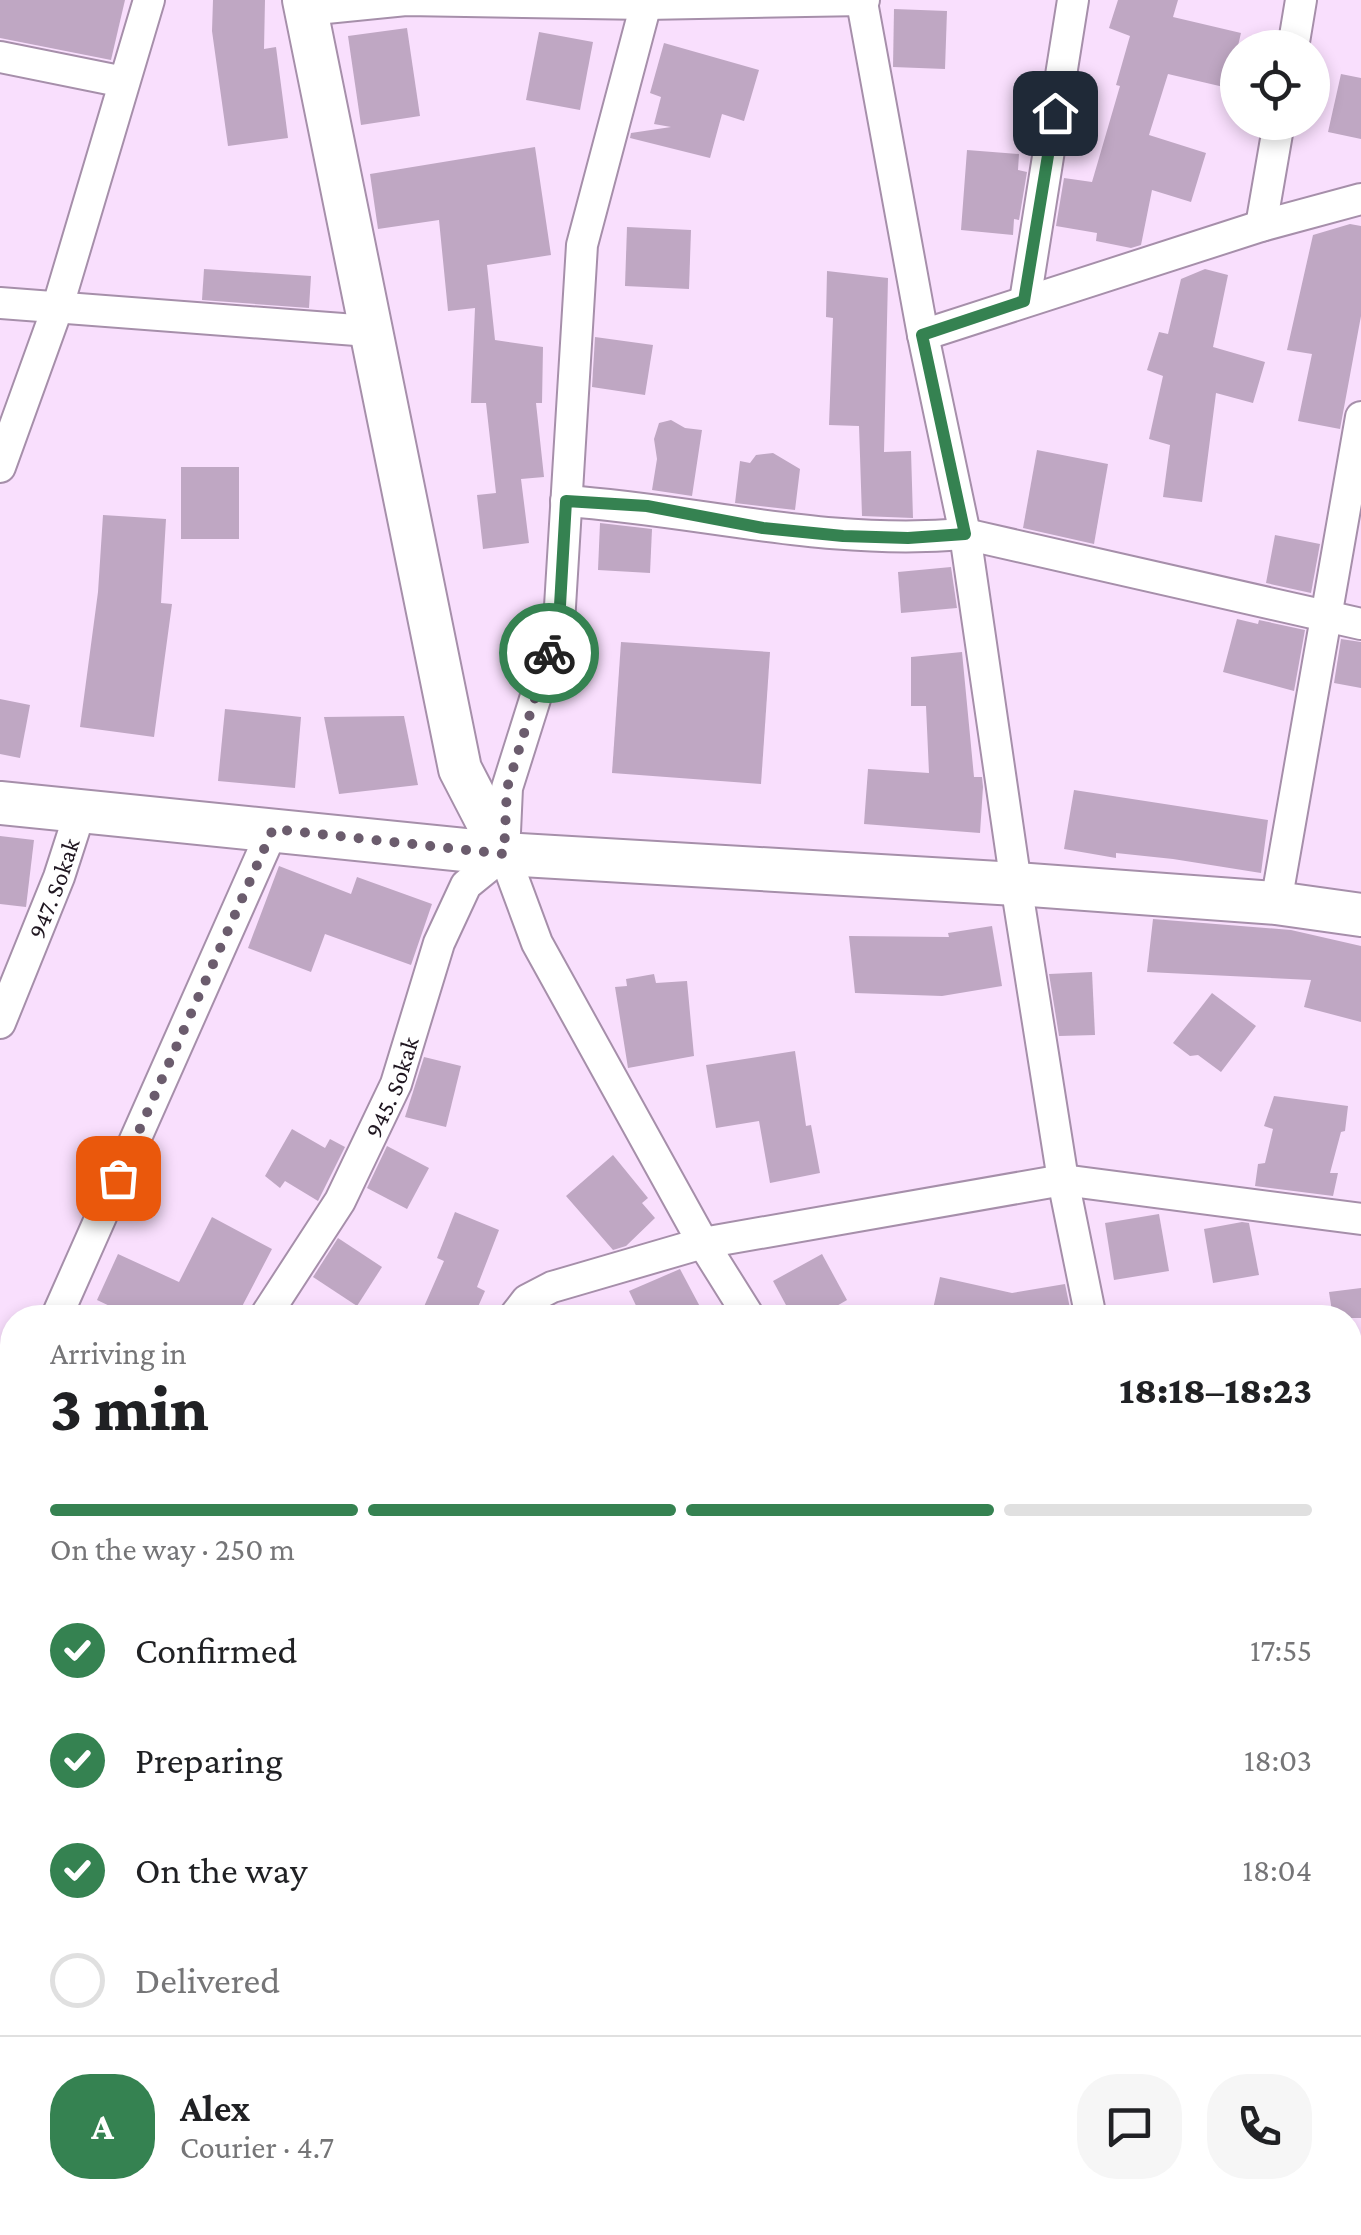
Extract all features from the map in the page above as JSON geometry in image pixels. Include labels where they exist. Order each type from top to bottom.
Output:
[{"type":"street","points":[[0,468],[57,308],[149,0]]},
{"type":"street","points":[[742,1305],[703,1243],[537,943],[504,854],[460,769],[305,5],[406,0],[863,1],[922,335],[965,534],[1063,1180],[1088,1305]]},
{"type":"street","points":[[1024,301],[1073,0]]},
{"type":"street","points":[[1295,30],[1301,0]]},
{"type":"street","points":[[504,854],[507,788],[559,623],[582,245],[647,2]]},
{"type":"street","points":[[0,57],[124,82]]},
{"type":"street","points":[[1261,226],[1277,140]]},
{"type":"street","points":[[922,335],[1261,226],[1361,199]]},
{"type":"street","points":[[0,303],[369,331]]},
{"type":"street","points":[[1276,902],[1361,418]]},
{"type":"street","points":[[566,501],[647,506],[763,528],[843,536],[908,538],[965,534],[1361,624]]},
{"type":"street","points":[[0,803],[504,854],[1276,902],[1361,915]]},
{"type":"street","name":"947. Sokak","points":[[0,1023],[82,809]]},
{"type":"street","points":[[62,1305],[273,829]]},
{"type":"street","name":"945. Sokak","points":[[272,1305],[340,1201],[396,1084],[438,943],[466,885],[504,854]]},
{"type":"street","points":[[523,1305],[552,1287],[703,1243],[1063,1180],[1361,1219]]},
{"type":"building","points":[[0,0],[125,0],[111,60],[0,38]]},
{"type":"building","points":[[213,0],[265,0],[264,49],[276,47],[288,138],[228,146],[212,31]]},
{"type":"building","points":[[1118,0],[1178,0],[1173,17],[1228,30],[1220,30],[1220,86],[1168,74],[1149,135],[1206,153],[1191,202],[1152,190],[1141,245],[1131,248],[1096,241],[1097,233],[1056,226],[1064,178],[1092,182],[1120,86],[1116,85],[1130,36],[1109,28]]},
{"type":"building","points":[[894,9],[947,11],[945,69],[893,67]]},
{"type":"building","points":[[407,28],[420,116],[361,125],[348,36]]},
{"type":"building","points":[[539,32],[593,42],[580,110],[526,100]]},
{"type":"building","points":[[664,43],[759,70],[744,121],[722,114],[710,158],[630,138],[631,133],[671,127],[654,124],[661,97],[650,93]]},
{"type":"building","points":[[1341,74],[1361,78],[1361,139],[1330,132]]},
{"type":"building","points":[[535,147],[551,255],[487,265],[495,340],[543,347],[542,403],[536,403],[544,477],[521,479],[529,543],[483,549],[477,495],[496,493],[486,403],[471,403],[475,308],[448,311],[439,220],[378,229],[370,174]]},
{"type":"building","points":[[967,150],[1019,154],[1018,170],[1027,172],[1013,235],[961,230]]},
{"type":"building","points":[[1350,224],[1361,226],[1361,316],[1340,429],[1298,421],[1312,354],[1287,350],[1313,235]]},
{"type":"building","points":[[627,227],[691,230],[689,289],[625,286]]},
{"type":"building","points":[[204,269],[311,276],[309,308],[202,300]]},
{"type":"building","points":[[1205,269],[1228,275],[1213,347],[1265,362],[1253,403],[1216,393],[1202,502],[1163,497],[1170,445],[1149,439],[1163,376],[1147,370],[1159,332],[1168,334],[1181,279]]},
{"type":"building","points":[[827,271],[888,278],[884,452],[911,451],[913,518],[862,516],[859,426],[829,425],[833,318],[826,317]]},
{"type":"building","points":[[595,337],[653,345],[645,395],[592,387]]},
{"type":"building","points":[[671,420],[685,428],[702,430],[692,496],[652,490],[657,459],[654,439],[659,423]]},
{"type":"building","points":[[1037,450],[1108,464],[1094,544],[1023,528]]},
{"type":"building","points":[[773,453],[800,469],[795,510],[735,503],[740,461],[750,463],[756,455]]},
{"type":"building","points":[[181,467],[239,467],[239,539],[181,539]]},
{"type":"building","points":[[103,515],[166,519],[161,603],[172,604],[154,737],[80,727],[98,592]]},
{"type":"building","points":[[600,523],[652,529],[650,573],[598,570]]},
{"type":"building","points":[[1275,535],[1320,544],[1311,593],[1266,583]]},
{"type":"building","points":[[951,567],[957,608],[901,613],[898,572]]},
{"type":"building","points":[[1237,619],[1305,630],[1294,691],[1223,672]]},
{"type":"building","points":[[1341,639],[1361,642],[1361,688],[1334,683]]},
{"type":"building","points":[[621,642],[770,652],[761,784],[612,773]]},
{"type":"building","points":[[962,652],[974,777],[982,777],[983,787],[980,833],[864,824],[868,769],[929,773],[926,706],[911,706],[911,657]]},
{"type":"building","points":[[0,699],[30,705],[20,758],[0,754]]},
{"type":"building","points":[[225,709],[301,717],[295,788],[218,781]]},
{"type":"building","points":[[404,716],[418,785],[339,794],[324,717]]},
{"type":"building","points":[[1074,790],[1268,820],[1261,873],[1173,859],[1116,853],[1116,858],[1064,849]]},
{"type":"building","points":[[0,836],[34,840],[26,907],[0,904]]},
{"type":"building","points":[[279,866],[351,894],[357,877],[432,904],[411,965],[325,934],[311,972],[248,948]]},
{"type":"building","points":[[1153,919],[1291,930],[1361,946],[1361,1022],[1304,1007],[1311,980],[1147,972]]},
{"type":"building","points":[[992,926],[1002,986],[942,996],[855,993],[849,936],[949,937],[948,933]]},
{"type":"building","points":[[1092,972],[1095,1035],[1059,1036],[1049,974]]},
{"type":"building","points":[[654,974],[656,983],[687,981],[694,1056],[628,1068],[615,987],[627,986],[626,979]]},
{"type":"building","points":[[1212,993],[1256,1026],[1221,1072],[1173,1043]]},
{"type":"building","points":[[795,1051],[806,1126],[811,1125],[820,1173],[770,1183],[759,1121],[716,1128],[706,1065]]},
{"type":"building","points":[[424,1057],[461,1066],[446,1127],[405,1117]]},
{"type":"building","points":[[1274,1096],[1348,1106],[1345,1131],[1341,1132],[1330,1173],[1338,1173],[1333,1196],[1255,1186],[1258,1164],[1265,1163],[1273,1129],[1264,1126]]},
{"type":"building","points":[[292,1129],[325,1148],[330,1139],[345,1147],[318,1201],[285,1181],[280,1188],[265,1176]]},
{"type":"building","points":[[387,1146],[429,1168],[407,1209],[367,1188]]},
{"type":"building","points":[[613,1155],[648,1198],[642,1203],[655,1218],[626,1246],[613,1250],[566,1196]]},
{"type":"building","points":[[455,1212],[499,1230],[477,1287],[485,1291],[479,1305],[425,1305],[444,1261],[437,1258]]},
{"type":"building","points":[[1159,1214],[1169,1271],[1114,1280],[1105,1223]]},
{"type":"building","points":[[212,1217],[272,1249],[243,1305],[108,1305],[97,1300],[118,1254],[179,1282]]},
{"type":"building","points":[[1249,1223],[1259,1275],[1213,1283],[1204,1229]]},
{"type":"building","points":[[338,1238],[382,1267],[358,1305],[313,1277]]},
{"type":"building","points":[[822,1254],[847,1300],[838,1305],[786,1305],[773,1281]]},
{"type":"building","points":[[680,1269],[699,1305],[636,1305],[629,1291]]},
{"type":"building","points":[[940,1277],[1012,1293],[1065,1284],[1069,1305],[934,1305]]},
{"type":"building","points":[[1361,1288],[1361,1305],[1331,1305],[1329,1292]]},
{"type":"way so far","points":[[118,1178],[273,829],[504,854],[507,788],[549,653]]},
{"type":"route","points":[[549,653],[559,623],[566,501],[647,506],[763,528],[843,536],[908,538],[965,534],[922,335],[1024,301],[1055,113]]}]
